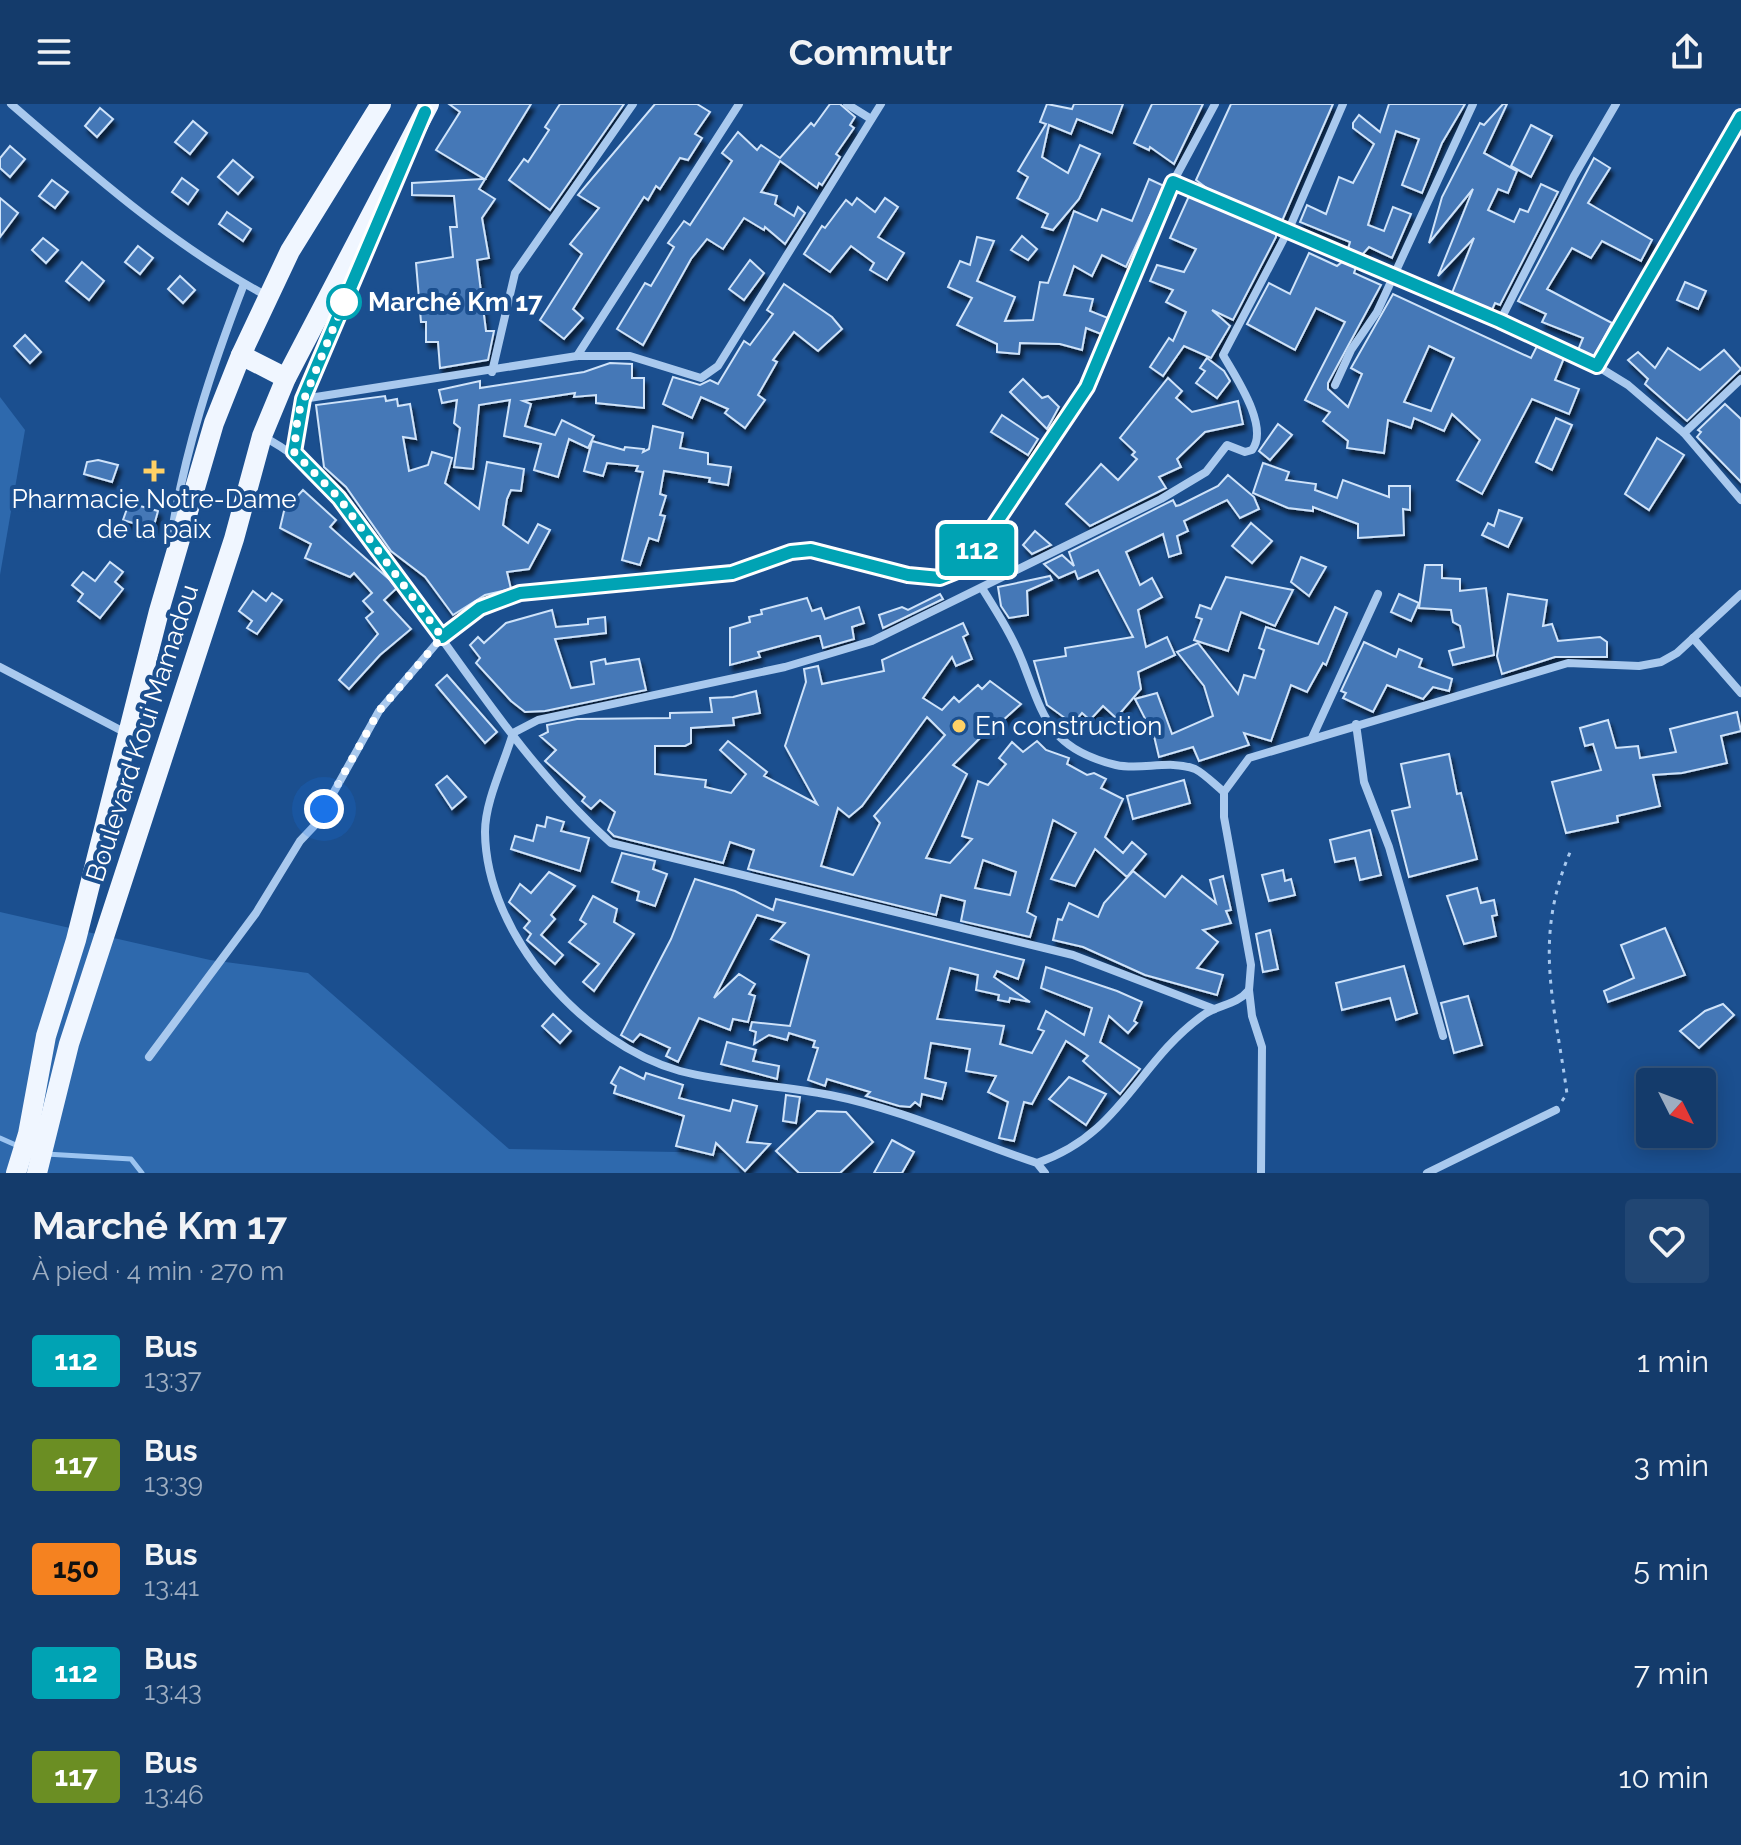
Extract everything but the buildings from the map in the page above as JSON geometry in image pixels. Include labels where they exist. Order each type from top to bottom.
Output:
[{"type":"main road","name":"Boulevard Koui Mamadou","points":[[37,1173],[46,1036],[76,940],[159,611],[214,423],[268,296],[325,192],[381,104]]},
{"type":"main road","name":"Boulevard Koui Mamadou","points":[[16,1173],[38,1137],[234,539],[262,436],[286,378],[427,108]]},
{"type":"main road","points":[[241,355],[286,378]]},
{"type":"street","points":[[11,104],[85,168],[204,259],[268,296]]},
{"type":"street","points":[[492,372],[515,273],[633,104]]},
{"type":"street","points":[[577,356],[739,104]]},
{"type":"street","points":[[847,104],[871,119]]},
{"type":"street","points":[[303,399],[492,372],[577,356],[630,356],[701,378],[718,366],[881,104]]},
{"type":"street","points":[[149,1057],[187,1003],[212,976],[292,854],[316,824],[379,711],[442,637],[480,608],[520,593],[732,573],[791,552],[811,550],[908,575],[940,578],[955,572],[979,548],[1087,387],[1173,182],[1215,104]]},
{"type":"street","points":[[1045,1173],[1037,1163],[883,1108],[830,1095],[680,1071],[627,1047],[579,1013],[544,979],[505,918],[487,864],[485,829],[513,733],[538,720],[785,667],[872,641],[1161,499],[1206,472],[1227,445],[1245,452],[1252,450],[1258,435],[1254,418],[1247,397],[1223,355],[1289,229],[1343,104]]},
{"type":"street","points":[[1335,385],[1351,350],[1377,312],[1473,104]]},
{"type":"street","points":[[1500,321],[1574,176],[1616,104]]},
{"type":"street","points":[[294,452],[303,399],[427,108]]},
{"type":"street","points":[[1597,366],[1741,117]]},
{"type":"street","points":[[1173,182],[1289,229],[1597,366],[1628,385],[1684,433],[1741,500]]},
{"type":"street","points":[[159,611],[178,490],[218,349],[244,284]]},
{"type":"street","points":[[1684,433],[1741,379]]},
{"type":"street","points":[[262,436],[294,452],[339,498],[513,733],[568,802],[611,843],[1073,955],[1214,1009]]},
{"type":"street","points":[[982,588],[1024,664],[1043,719],[1059,738],[1088,755],[1118,765],[1169,764],[1195,770],[1224,792]]},
{"type":"street","points":[[1312,738],[1378,594]]},
{"type":"street","points":[[1261,1173],[1259,1122],[1262,1047],[1252,1016],[1249,990],[1251,965],[1224,817],[1224,792],[1249,758],[1568,663],[1639,666],[1661,662],[1693,638],[1741,594]]},
{"type":"street","points":[[1693,638],[1741,693]]},
{"type":"street","points":[[0,667],[127,733]]},
{"type":"street","points":[[1356,724],[1364,782],[1389,847],[1443,1036]]},
{"type":"street","points":[[1037,1163],[1067,1153],[1096,1131],[1181,1034],[1214,1009],[1232,1005],[1249,990]]},
{"type":"street","points":[[1427,1173],[1556,1110]]},
{"type":"path","points":[[1556,1110],[1567,1094],[1547,946],[1557,886],[1571,850]]},
{"type":"shaded area","points":[[0,397],[25,430],[0,575]]},
{"type":"shaded area","points":[[0,912],[210,960],[308,973],[509,1149],[732,1153],[740,1173],[0,1173]]},
{"type":"waterway","points":[[0,1138],[18,1146]]},
{"type":"waterway","points":[[46,1154],[131,1159],[142,1173]]},
{"type":"bus line","name":"112","points":[[425,112],[303,399],[298,414],[294,452],[339,498],[442,637],[480,608],[520,593],[702,578],[732,573],[791,552],[811,550],[908,575],[940,578],[955,572],[979,548],[1087,387],[1173,182],[1289,229],[1597,366],[1741,117]]},
{"type":"place","name":"Marché Km 17","points":[[344,302]]},
{"type":"place","name":"Pharmacie Notre-Dame de la paix","points":[[154,471]]},
{"type":"place","name":"En construction","points":[[959,726]]},
{"type":"route","points":[[324,809],[379,711],[442,637],[339,498],[294,452],[298,414],[349,290],[344,302]]}]
